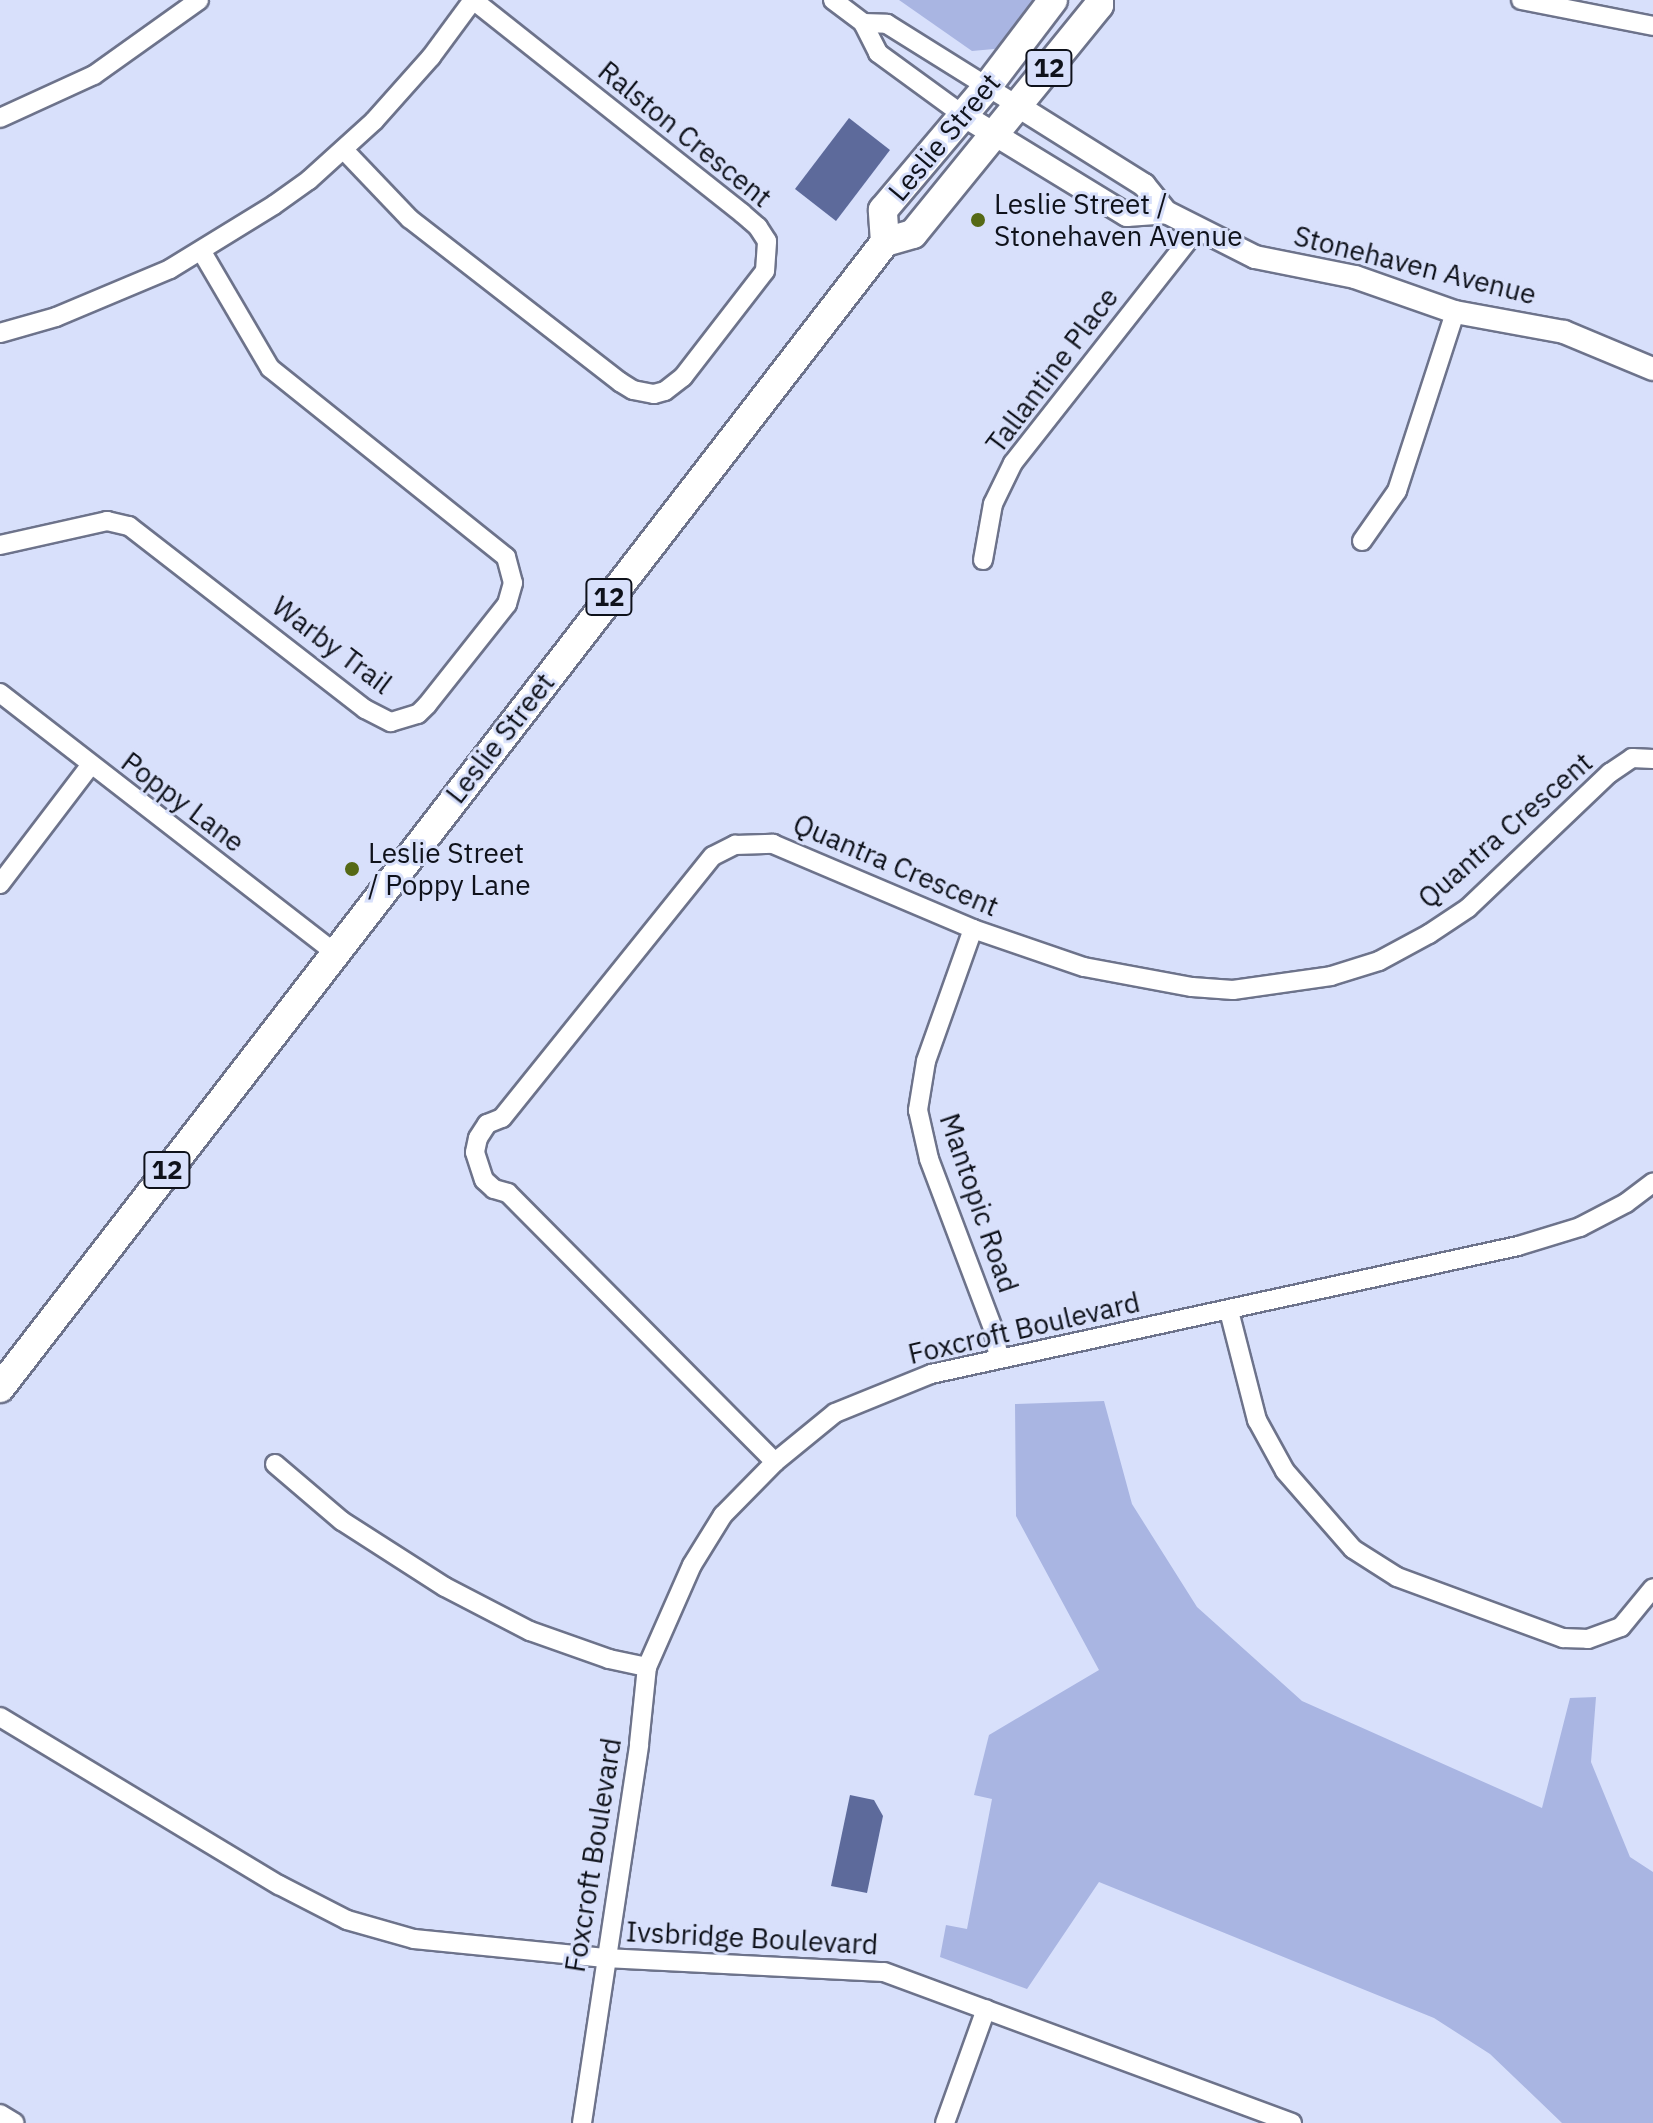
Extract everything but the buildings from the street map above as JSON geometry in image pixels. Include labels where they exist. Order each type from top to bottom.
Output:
[{"type":"main road","name":"Leslie Street","points":[[885,242],[883,210],[987,87],[1053,0]]},
{"type":"main road","name":"Leslie Street","points":[[0,1388],[885,242],[913,234],[1099,5],[1099,0]]},
{"type":"street","points":[[0,118],[94,75],[199,0]]},
{"type":"street","points":[[0,333],[93,303],[202,252],[309,180],[344,150],[401,92],[473,0]]},
{"type":"street","name":"Ralston Crescent","points":[[344,150],[410,219],[620,382],[633,390],[654,394],[665,391],[683,377],[765,271],[767,241],[758,227],[742,213],[473,0]]},
{"type":"street","points":[[833,0],[863,23],[878,53],[963,115],[1127,215],[1166,212]]},
{"type":"street","points":[[1521,0],[1653,26]]},
{"type":"street","points":[[863,23],[887,24],[1018,106]]},
{"type":"street","name":"Stonehaven Avenue","points":[[1018,106],[1144,185],[1166,212],[1255,257],[1355,277],[1455,312],[1564,332],[1653,369]]},
{"type":"street","name":"Tallantine Place","points":[[983,560],[993,504],[1013,463],[1197,229]]},
{"type":"street","name":"Warby Trail","points":[[0,545],[107,521],[129,526],[365,709],[391,722],[405,720],[427,705],[507,604],[513,583],[506,557],[270,368],[202,252]]},
{"type":"street","points":[[1362,541],[1397,491],[1455,312]]},
{"type":"street","name":"Poppy Lane","points":[[0,693],[90,766],[334,952]]},
{"type":"street","name":"Quantra Crescent","points":[[775,1462],[508,1193],[494,1189],[484,1180],[475,1152],[478,1138],[487,1124],[502,1118],[713,856],[735,845],[773,844],[973,929],[1084,967],[1192,987],[1233,990],[1331,976],[1379,961],[1468,908],[1610,773],[1632,758],[1653,759]]},
{"type":"street","points":[[0,884],[90,766]]},
{"type":"street","name":"Mantopic Road","points":[[973,929],[926,1061],[918,1110],[929,1159],[993,1328],[999,1358]]},
{"type":"street","name":"Foxcroft Boulevard","points":[[582,2123],[639,1744],[647,1667],[692,1565],[723,1515],[775,1462],[835,1413],[931,1374],[1518,1246],[1580,1227],[1626,1203],[1653,1183]]},
{"type":"street","points":[[1229,1311],[1257,1420],[1285,1471],[1353,1549],[1397,1577],[1563,1638],[1588,1639],[1621,1627],[1653,1588]]},
{"type":"street","points":[[275,1464],[342,1521],[445,1587],[530,1631],[609,1659],[647,1667]]},
{"type":"street","name":"Ivsbridge Boulevard","points":[[0,1717],[279,1885],[347,1920],[414,1939],[605,1958],[884,1972],[1292,2123]]},
{"type":"street","points":[[945,2123],[986,2009]]},
{"type":"street","points":[[0,2114],[15,2123]]},
{"type":"shaded area","points":[[899,0],[1040,0],[1005,48],[972,51]]},
{"type":"shaded area","points":[[1104,1401],[1132,1504],[1197,1607],[1302,1701],[1542,1808],[1570,1698],[1596,1697],[1591,1762],[1630,1857],[1653,1872],[1653,2123],[1562,2123],[1490,2054],[1434,2018],[1099,1882],[1027,1989],[940,1957],[946,1925],[967,1929],[992,1799],[974,1795],[989,1735],[1099,1670],[1016,1516],[1015,1404]]},
{"type":"place","name":"Leslie Street / Stonehaven Avenue","points":[[978,220]]},
{"type":"place","name":"Leslie Street / Poppy Lane","points":[[352,869]]}]
